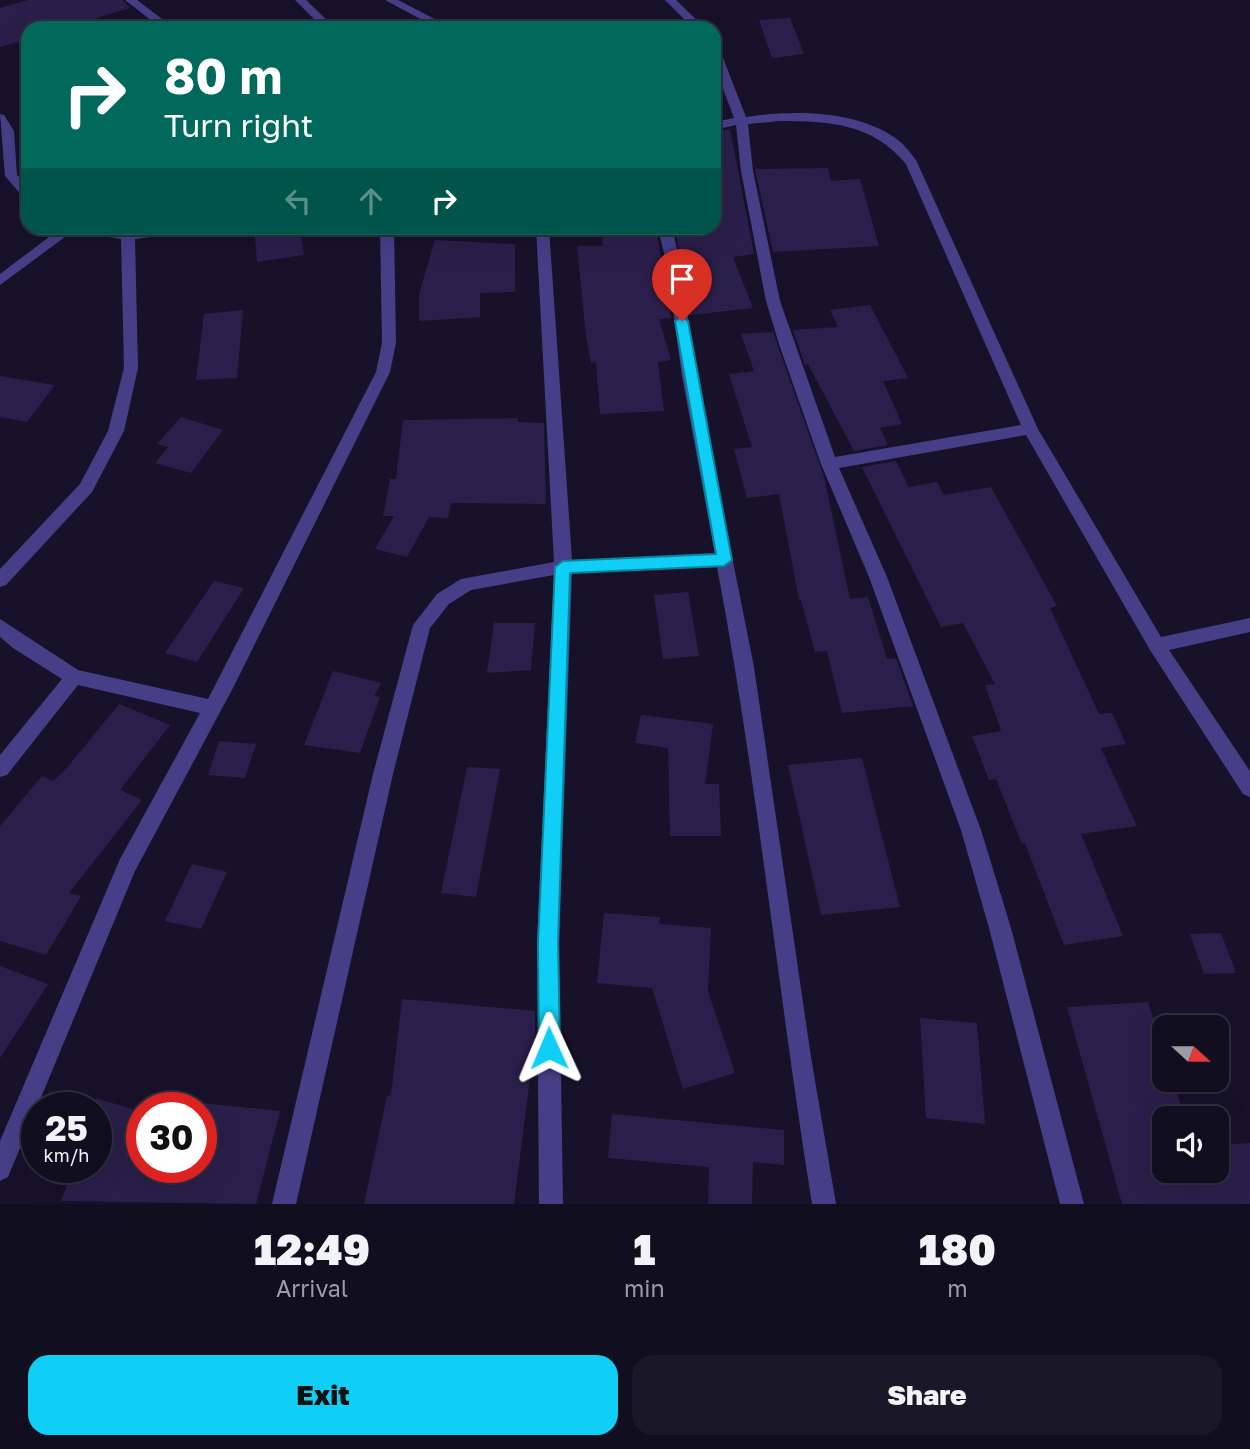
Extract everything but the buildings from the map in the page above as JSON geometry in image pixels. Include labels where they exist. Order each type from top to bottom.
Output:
[{"type":"street","points":[[130,0],[158,21]]},
{"type":"street","points":[[300,0],[322,21]]},
{"type":"street","points":[[390,0],[432,21]]},
{"type":"street","points":[[670,0],[692,21]]},
{"type":"street","points":[[721,68],[741,120],[747,171],[773,301],[829,464],[878,577],[971,830],[1000,928],[1072,1204]]},
{"type":"street","points":[[0,118],[8,131],[5,178],[21,189]]},
{"type":"street","points":[[721,124],[741,120],[830,119],[869,129],[891,140],[912,163],[1030,429],[1156,645],[1250,788]]},
{"type":"street","points":[[0,281],[60,235]]},
{"type":"street","points":[[121,235],[136,235]]},
{"type":"street","points":[[0,1169],[127,866],[212,708],[383,372],[388,342],[387,235]]},
{"type":"street","points":[[542,235],[563,567],[548,943],[551,1204]]},
{"type":"street","points":[[666,235],[745,667],[800,1058],[824,1204]]},
{"type":"street","points":[[0,580],[86,488],[116,431],[131,368],[128,236]]},
{"type":"street","points":[[829,464],[1030,429]]},
{"type":"street","points":[[284,1204],[383,774],[422,625],[443,599],[467,584],[563,567],[724,560]]},
{"type":"street","points":[[1156,645],[1250,625]]},
{"type":"street","points":[[0,626],[19,643],[74,677],[212,708]]},
{"type":"street","points":[[0,769],[74,677]]},
{"type":"route","points":[[549,1048],[548,943],[563,567],[724,560],[689,376],[682,321]]}]
